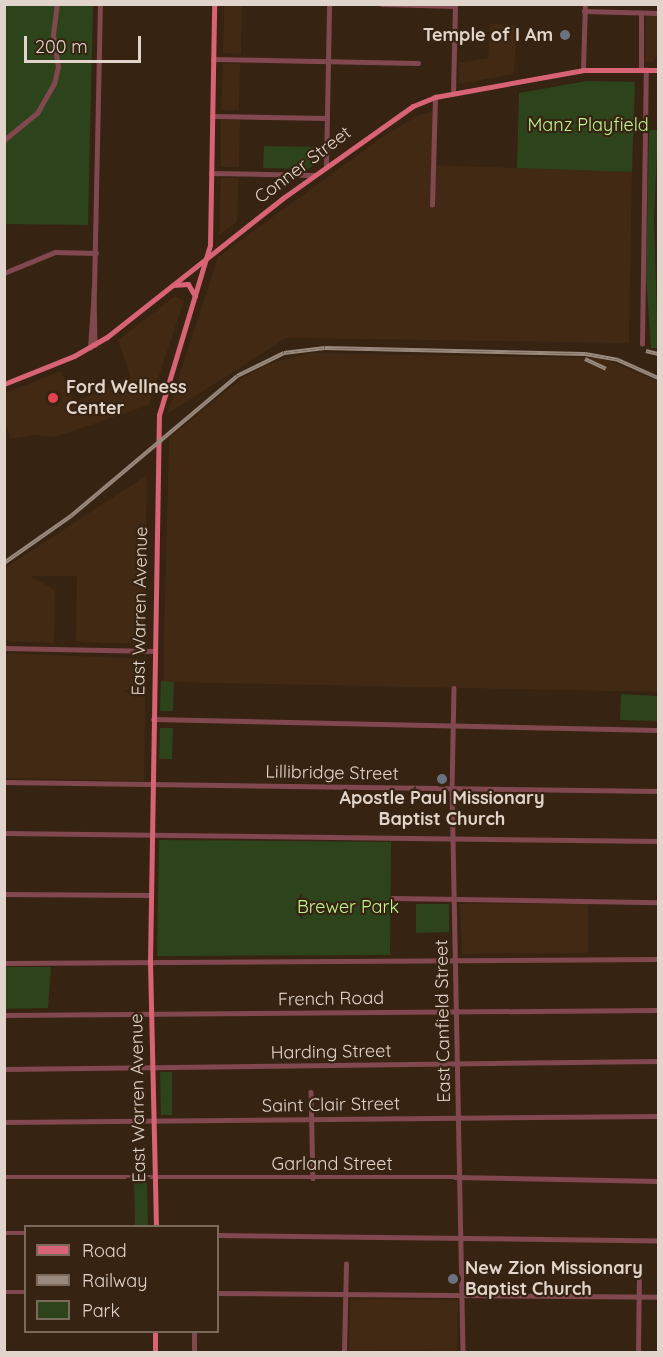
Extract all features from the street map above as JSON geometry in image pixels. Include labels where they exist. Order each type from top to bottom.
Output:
[{"type":"main road","name":"East Warren Avenue","points":[[156,1225],[150,962],[159,408],[208,255],[214,4]]},
{"type":"main road","name":"Conner Street","points":[[4,384],[93,347],[208,255],[405,110],[435,97],[583,70],[656,70]]},
{"type":"main road","points":[[171,285],[188,284],[195,296]]},
{"type":"main road","points":[[155,1333],[155,1353]]},
{"type":"street","points":[[4,140],[37,113],[54,84],[58,67],[53,35],[57,4]]},
{"type":"street","points":[[93,347],[100,4]]},
{"type":"street","points":[[326,166],[329,4]]},
{"type":"street","points":[[382,4],[455,5],[453,94]]},
{"type":"street","points":[[583,70],[585,4]]},
{"type":"street","points":[[585,11],[658,13]]},
{"type":"street","points":[[641,13],[643,70],[642,344]]},
{"type":"street","points":[[213,59],[418,63]]},
{"type":"street","points":[[656,70],[658,64]]},
{"type":"street","points":[[432,205],[435,97]]},
{"type":"street","points":[[212,116],[326,118]]},
{"type":"street","points":[[211,173],[314,175]]},
{"type":"street","points":[[4,273],[55,252],[96,253]]},
{"type":"street","points":[[4,648],[154,651]]},
{"type":"street","name":"East Canfield Street","points":[[454,688],[452,788],[463,1353]]},
{"type":"street","points":[[153,719],[658,730]]},
{"type":"street","name":"Lillibridge Street","points":[[4,782],[658,791]]},
{"type":"street","points":[[4,833],[658,841]]},
{"type":"street","points":[[4,894],[151,896]]},
{"type":"street","points":[[392,898],[658,902]]},
{"type":"street","points":[[4,963],[658,959]]},
{"type":"street","name":"French Road","points":[[4,1015],[658,1010]]},
{"type":"street","name":"Harding Street","points":[[4,1069],[658,1061]]},
{"type":"street","points":[[311,1092],[313,1178]]},
{"type":"street","name":"Saint Clair Street","points":[[4,1122],[658,1116]]},
{"type":"street","name":"Garland Street","points":[[4,1177],[658,1181]]},
{"type":"street","points":[[4,1233],[24,1233]]},
{"type":"street","points":[[219,1235],[658,1240]]},
{"type":"street","points":[[344,1353],[346,1264]]},
{"type":"street","points":[[638,1353],[639,1267]]},
{"type":"street","points":[[4,1292],[24,1292]]},
{"type":"street","points":[[219,1293],[658,1297]]},
{"type":"street","points":[[194,1333],[194,1353]]},
{"type":"shaded area","points":[[224,6],[242,6],[241,54],[223,53]]},
{"type":"shaded area","points":[[646,16],[658,16],[658,56],[652,62],[645,62]]},
{"type":"shaded area","points":[[490,24],[517,25],[514,74],[459,84],[459,63],[488,58]]},
{"type":"shaded area","points":[[223,64],[240,64],[239,110],[221,110]]},
{"type":"shaded area","points":[[434,110],[430,204],[435,165],[632,172],[629,343],[286,338],[167,414],[218,257],[381,138],[417,116]]},
{"type":"shaded area","points":[[221,120],[240,120],[239,167],[221,167]]},
{"type":"shaded area","points":[[221,178],[238,178],[238,199],[237,222],[219,235]]},
{"type":"shaded area","points":[[175,296],[184,301],[149,405],[55,437],[33,435],[11,439],[5,423],[5,393],[61,371],[74,402],[131,378],[118,340]]},
{"type":"shaded area","points":[[309,353],[602,358],[658,381],[658,692],[163,682],[169,438],[242,378],[268,364]]},
{"type":"shaded area","points":[[147,475],[144,644],[76,642],[77,576],[30,576],[55,590],[54,643],[5,641],[5,568]]},
{"type":"shaded area","points":[[5,653],[146,659],[144,781],[5,778]]},
{"type":"shaded area","points":[[460,904],[588,904],[588,953],[462,954]]},
{"type":"shaded area","points":[[350,1299],[458,1300],[457,1351],[349,1350]]},
{"type":"green space","points":[[5,5],[93,5],[88,225],[5,224]]},
{"type":"green space","name":"Manz Playfield","points":[[587,81],[635,82],[632,172],[517,168],[519,93]]},
{"type":"green space","points":[[649,130],[658,130],[654,219],[658,348],[651,348],[646,277]]},
{"type":"green space","points":[[264,146],[322,147],[321,159],[308,169],[263,168]]},
{"type":"green space","points":[[161,681],[174,682],[173,711],[160,711]]},
{"type":"green space","points":[[621,694],[658,696],[658,721],[620,720]]},
{"type":"green space","points":[[160,728],[173,728],[172,759],[159,759]]},
{"type":"green space","name":"Brewer Park","points":[[159,840],[391,842],[390,955],[157,956]]},
{"type":"green space","points":[[416,904],[449,904],[449,932],[416,933]]},
{"type":"green space","points":[[5,967],[51,967],[48,1008],[5,1009]]},
{"type":"green space","points":[[160,1072],[172,1072],[172,1115],[161,1115]]},
{"type":"green space","points":[[134,1181],[147,1181],[148,1225],[135,1225]]},
{"type":"railway","points":[[4,563],[71,516],[237,376],[284,353],[325,348],[585,354],[618,360],[658,378]]},
{"type":"railway","points":[[646,351],[658,354]]},
{"type":"railway","points":[[585,359],[606,369]]},
{"type":"place","name":"Temple of I Am","points":[[565,35]]},
{"type":"place","name":"Ford Wellness Center","points":[[53,398]]},
{"type":"place","name":"Apostle Paul Missionary Baptist Church","points":[[442,779]]},
{"type":"place","name":"New Zion Missionary Baptist Church","points":[[453,1279]]}]
